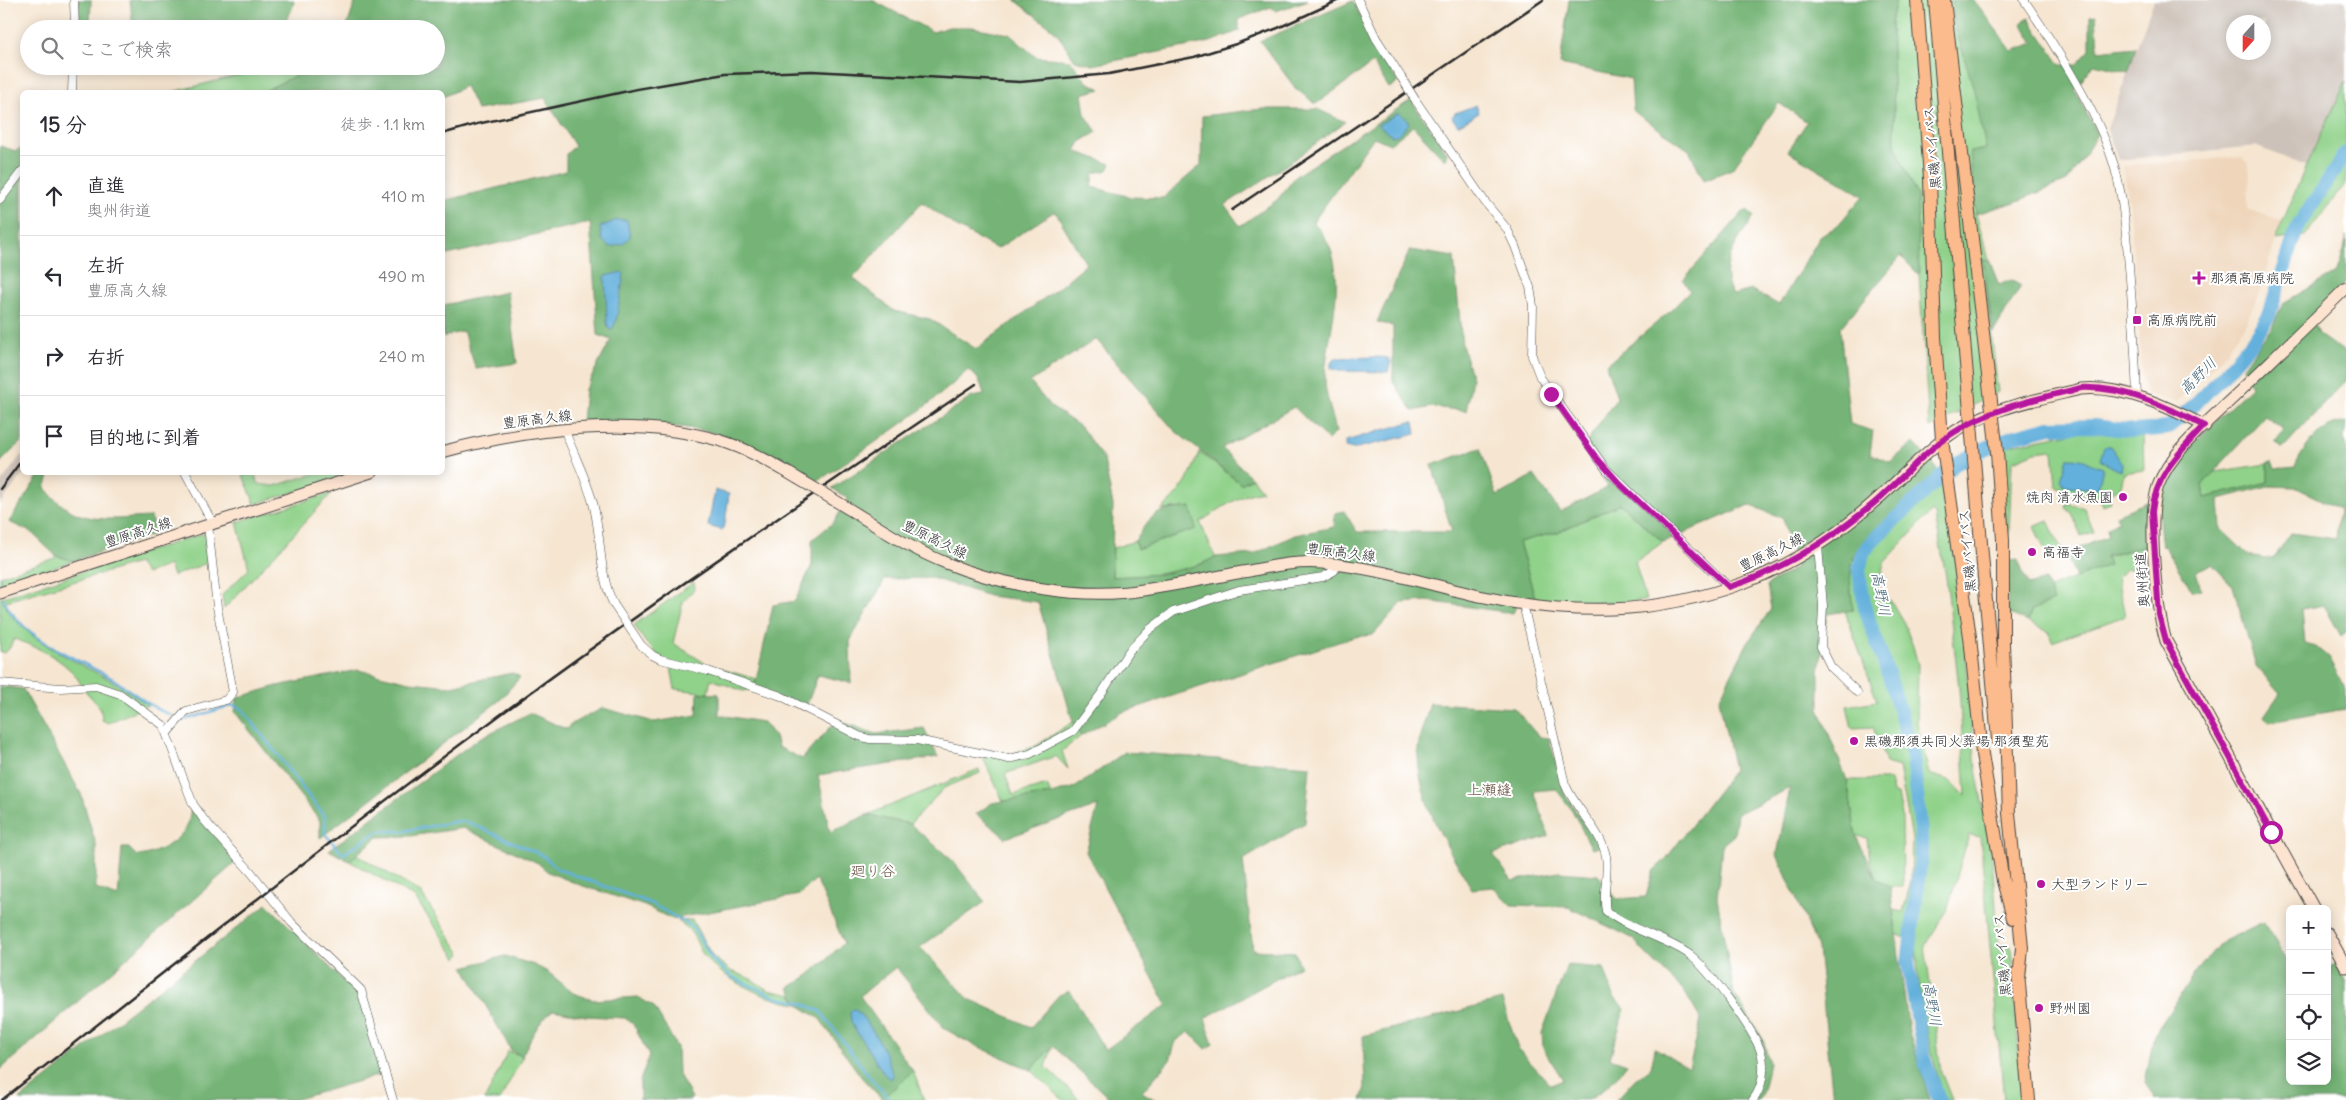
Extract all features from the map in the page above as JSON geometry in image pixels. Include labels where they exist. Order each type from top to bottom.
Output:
[{"type":"highway","points":[[1917,0],[1930,178],[1935,337],[1942,440],[1970,637],[1982,754],[2004,880],[2013,918]]},
{"type":"highway","name":"黒磯バイパス","points":[[1935,0],[2029,1100]]},
{"type":"highway","points":[[1944,0],[1993,412],[2003,540],[2003,643],[2010,813],[2022,948],[2019,978]]},
{"type":"main road","name":"奥州街道","points":[[2312,905],[2172,654],[2159,615],[2153,520],[2155,496],[2163,475],[2172,461],[2204,426],[2346,288]]},
{"type":"main road","name":"豊原高久線","points":[[445,451],[496,440],[565,431],[626,427],[664,429],[694,434],[740,448],[797,478],[916,549],[944,562],[1003,582],[1060,591],[1139,591],[1299,562],[1338,564],[1523,604],[1572,609],[1639,608],[1684,601],[1765,574],[1818,546],[1872,504],[1942,440],[1993,412],[2081,388],[2106,389],[2137,397],[2204,426]]},
{"type":"main road","name":"豊原高久線","points":[[0,593],[362,475]]},
{"type":"main road","points":[[2331,940],[2346,967]]},
{"type":"street","points":[[74,0],[75,20]]},
{"type":"street","points":[[2024,0],[2092,113],[2116,171],[2124,218],[2137,397]]},
{"type":"street","points":[[1359,2],[1376,38],[1400,77],[1484,202],[1504,224],[1515,246],[1530,287],[1533,306],[1532,356],[1540,377],[1606,469],[1729,587]]},
{"type":"street","points":[[72,90],[73,75]]},
{"type":"street","points":[[0,200],[20,174]]},
{"type":"street","points":[[565,431],[593,504],[607,592],[641,645],[652,655],[660,659],[708,671],[781,696],[859,736],[869,739],[918,740],[1009,759],[1030,754],[1073,731],[1101,694],[1129,651],[1149,630],[1173,612],[1239,590],[1323,577],[1334,571],[1338,564]]},
{"type":"street","points":[[167,733],[181,714],[226,700],[233,692],[217,607],[211,524],[186,475]]},
{"type":"street","points":[[1818,546],[1822,584],[1821,647],[1831,667],[1856,692]]},
{"type":"street","points":[[1523,604],[1565,784],[1569,795],[1600,842],[1606,856],[1606,911],[1688,954],[1702,965],[1749,1028],[1762,1055],[1761,1084],[1753,1100]]},
{"type":"street","points":[[0,683],[61,688],[96,686],[110,690],[156,719],[167,733],[194,804],[204,820],[286,916],[361,990],[393,1100]]},
{"type":"shaded area","points":[[2154,0],[2346,0],[2346,81],[2306,166],[2255,146],[2118,160],[2107,129]]},
{"type":"shaded area","name":"那須高原病院","points":[[2241,157],[2247,162],[2250,173],[2247,209],[2282,221],[2258,296],[2243,328],[2220,360],[2176,402],[2146,394],[2142,376],[2130,208],[2123,166]]},
{"type":"shaded area","points":[[20,457],[20,475],[22,475],[0,504],[0,484]]},
{"type":"green space","points":[[78,0],[91,0],[90,20],[78,20]]},
{"type":"green space","points":[[130,0],[294,0],[291,12],[285,20],[132,20]]},
{"type":"green space","points":[[356,0],[872,0],[933,32],[949,27],[972,27],[1009,34],[1036,57],[1070,60],[1087,82],[1101,89],[1082,94],[1085,114],[1097,132],[1080,142],[1075,151],[1111,164],[1108,170],[1094,173],[1092,187],[1131,197],[1163,198],[1201,165],[1202,116],[1262,109],[1317,109],[1345,122],[1289,163],[1225,205],[1240,226],[1277,200],[1297,175],[1411,100],[1447,153],[1445,160],[1413,126],[1390,144],[1374,137],[1313,222],[1326,239],[1333,257],[1336,276],[1334,316],[1327,356],[1325,383],[1336,432],[1328,440],[1294,407],[1222,448],[1252,478],[1241,484],[1174,430],[1096,339],[1030,382],[1051,407],[1081,427],[1104,460],[1113,505],[1112,577],[1162,574],[1202,564],[1215,557],[1254,554],[1295,535],[1334,527],[1335,513],[1344,511],[1357,532],[1452,532],[1432,465],[1480,448],[1497,496],[1534,475],[1560,512],[1608,487],[1583,447],[1617,398],[1606,365],[1667,314],[1690,291],[1683,280],[1746,209],[1754,216],[1731,254],[1727,274],[1728,285],[1733,295],[1752,290],[1779,305],[1820,237],[1838,225],[1863,196],[1788,151],[1807,122],[1779,103],[1732,169],[1704,180],[1689,150],[1633,111],[1631,79],[1560,64],[1569,0],[1896,0],[1891,22],[1895,145],[1917,196],[1919,275],[1901,256],[1840,328],[1850,424],[1873,431],[1870,454],[1890,462],[1914,443],[1940,472],[1879,526],[1858,548],[1852,563],[1851,590],[1853,610],[1827,614],[1819,672],[1819,709],[1847,780],[1856,836],[1876,879],[1890,887],[1909,1032],[1930,1100],[1833,1100],[1818,948],[1777,855],[1790,788],[1737,814],[1734,835],[1722,845],[1717,898],[1734,994],[1763,1039],[1769,1063],[1762,1095],[1758,1100],[1616,1100],[1635,1079],[1651,1068],[1655,1048],[1689,1068],[1701,1020],[1684,991],[1642,950],[1634,939],[1568,907],[1511,905],[1493,887],[1472,889],[1436,825],[1423,791],[1418,749],[1430,703],[1514,708],[1539,737],[1549,738],[1564,792],[1599,847],[1592,849],[1572,810],[1556,789],[1534,791],[1549,836],[1493,854],[1512,881],[1559,872],[1598,875],[1617,899],[1646,897],[1653,871],[1665,860],[1734,770],[1719,699],[1748,642],[1771,609],[1767,585],[1796,568],[1783,518],[1749,505],[1663,542],[1620,504],[1558,532],[1519,542],[1535,598],[1520,597],[1513,613],[1427,601],[1402,603],[1373,635],[1354,637],[1123,712],[1081,736],[1073,722],[1038,602],[989,596],[932,578],[885,579],[850,641],[851,683],[818,675],[805,710],[754,689],[773,605],[795,601],[812,565],[812,540],[834,522],[848,499],[832,488],[972,397],[984,395],[979,380],[974,374],[968,370],[933,401],[818,481],[759,449],[722,435],[670,426],[582,422],[585,389],[611,340],[598,335],[590,222],[445,256],[445,201],[566,171],[566,154],[575,146],[545,98],[477,110],[465,86],[445,96],[445,90],[266,90],[297,75],[445,75],[445,20],[349,20]],"holes":[[[922,202],[957,227],[997,249],[1055,211],[1086,264],[1058,288],[976,349],[930,319],[894,311],[853,278]]]},
{"type":"green space","points":[[1015,0],[1308,0],[1276,11],[1271,7],[1239,19],[1239,31],[1210,42],[1093,65],[1075,60],[1056,32]]},
{"type":"green space","points":[[1896,0],[1952,0],[1954,23],[1973,86],[1987,149],[1970,152],[1976,214],[1989,260],[1983,259],[1998,392],[1929,428],[1919,275],[1917,196],[1895,145],[1891,22]]},
{"type":"green space","points":[[1952,0],[1974,0],[2012,51],[2034,43],[2021,23],[2029,18],[2060,65],[2076,65],[2090,50],[2090,16],[2096,15],[2098,51],[2136,47],[2128,72],[2094,64],[2075,90],[2097,134],[2079,165],[2067,181],[2015,202],[1976,214],[1970,152],[1986,149],[1973,86],[1954,23]]},
{"type":"green space","points":[[1353,1],[1374,43],[1398,82],[1389,88],[1373,63],[1316,104],[1296,89],[1260,41]]},
{"type":"green space","points":[[240,75],[297,75],[266,90],[180,90]]},
{"type":"green space","points":[[2346,81],[2346,183],[2305,236],[2275,240],[2306,166]]},
{"type":"green space","points":[[0,146],[16,151],[20,148],[20,443],[0,463]]},
{"type":"green space","points":[[2346,236],[2346,283],[2311,318],[2318,334],[2346,354],[2346,380],[2283,448],[2275,442],[2284,430],[2265,416],[2203,484],[2205,498],[2268,482],[2268,464],[2272,462],[2275,469],[2295,467],[2303,451],[2315,437],[2329,427],[2346,422],[2344,440],[2346,447],[2346,632],[2341,636],[2324,605],[2302,609],[2305,644],[2316,647],[2328,657],[2346,689],[2346,709],[2269,722],[2264,716],[2280,693],[2256,666],[2233,586],[2212,564],[2196,571],[2201,590],[2192,591],[2165,547],[2162,546],[2159,521],[2160,502],[2166,482],[2186,453],[2251,387],[2243,367],[2272,327],[2283,303],[2334,274],[2340,264]],"holes":[[[2268,486],[2295,487],[2339,509],[2336,539],[2291,533],[2273,559],[2248,555],[2221,529],[2219,499]]]},
{"type":"green space","points":[[1410,250],[1454,257],[1462,345],[1472,379],[1466,411],[1432,407],[1413,411],[1393,382],[1393,326],[1377,322]]},
{"type":"green space","points":[[1983,259],[1989,260],[1999,285],[2011,280],[2021,286],[1993,333]]},
{"type":"green space","points":[[507,292],[517,363],[476,369],[463,331],[445,336],[445,305]]},
{"type":"green space","points":[[2081,431],[2143,437],[2144,470],[2124,473],[2121,486],[2109,495],[2111,502],[2103,505],[2098,496],[2071,492],[2056,486],[2053,450],[2035,452],[2012,462],[2009,533],[2006,535],[2002,447]]},
{"type":"green space","points":[[1199,452],[1241,484],[1252,478],[1262,491],[1237,499],[1200,522],[1215,557],[1178,571],[1152,575],[1112,577],[1113,548],[1135,541],[1137,549],[1190,507],[1161,510],[1184,484],[1193,469]]},
{"type":"green space","points":[[2268,464],[2268,482],[2205,498],[2203,484],[2214,472]]},
{"type":"green space","points":[[1940,472],[1944,482],[1961,599],[1976,769],[1992,858],[1999,944],[2011,946],[2022,1100],[2004,1100],[1980,837],[1969,835],[1947,911],[1925,945],[1941,1072],[1952,1100],[1945,1100],[1925,1023],[1916,944],[1897,934],[1893,910],[1903,912],[1911,881],[1912,839],[1899,767],[1886,763],[1873,727],[1852,728],[1847,706],[1877,701],[1845,611],[1853,610],[1851,576],[1854,556],[1880,526]],"holes":[[[1932,511],[1935,515],[1946,577],[1959,688],[1966,796],[1949,780],[1929,774],[1917,722],[1918,665],[1913,646],[1904,623],[1891,601],[1879,596],[1879,582],[1884,563]]]},
{"type":"green space","points":[[39,475],[49,475],[45,488],[57,501],[68,509],[80,515],[93,518],[151,517],[154,534],[73,561],[55,555],[31,532],[9,522]]},
{"type":"green space","points":[[243,475],[255,475],[259,484],[274,486],[310,475],[351,475],[255,504]]},
{"type":"green space","points":[[332,493],[224,609],[222,595],[249,569],[237,522]]},
{"type":"green space","points":[[2147,502],[2147,545],[2106,556],[2109,565],[2076,578],[2066,554],[2108,536],[2107,528],[2118,521],[2116,515]]},
{"type":"green space","points":[[2067,503],[2084,508],[2094,532],[2081,536],[2072,513],[2066,508]]},
{"type":"green space","points":[[1620,504],[1663,542],[1635,562],[1646,600],[1590,603],[1535,598],[1519,542],[1558,532]]},
{"type":"green space","points":[[1191,507],[1196,529],[1137,549],[1135,541],[1151,518],[1170,510]]},
{"type":"green space","points":[[2048,521],[2062,550],[2048,556],[2034,527]]},
{"type":"green space","points":[[205,533],[207,563],[173,576],[169,565],[146,574],[138,563],[3,602],[11,615],[36,638],[112,681],[148,705],[108,723],[102,720],[98,706],[74,674],[57,659],[36,647],[14,639],[5,653],[0,651],[0,598]]},
{"type":"green space","points":[[2147,545],[2147,568],[2126,569],[2117,578],[2125,616],[2052,642],[2049,632],[2027,622],[2032,610],[2054,601],[2049,588],[2108,565],[2106,557]]},
{"type":"green space","points":[[55,555],[73,561],[0,586],[0,576],[55,558]]},
{"type":"green space","points":[[2018,560],[2028,585],[2045,580],[2054,601],[2032,610],[2027,622],[2008,613],[2006,561]]},
{"type":"green space","points":[[694,582],[695,588],[683,602],[673,643],[708,665],[756,679],[754,689],[743,691],[711,679],[708,693],[675,689],[671,668],[646,643],[634,625]]},
{"type":"green space","points":[[358,670],[410,682],[451,686],[512,673],[520,677],[500,700],[320,838],[320,821],[235,712],[237,698],[277,686]]},
{"type":"green space","points":[[0,686],[23,689],[81,794],[96,845],[96,889],[118,897],[122,848],[129,848],[137,856],[152,853],[167,846],[185,830],[189,821],[191,807],[204,815],[235,863],[0,1070]]},
{"type":"green space","points":[[698,693],[719,694],[719,715],[763,722],[775,737],[778,747],[802,759],[837,720],[876,734],[924,728],[938,757],[818,775],[830,832],[867,815],[910,824],[953,861],[985,902],[920,947],[969,999],[1031,1027],[1059,995],[1070,991],[1105,1050],[1167,1005],[1086,852],[1098,806],[1006,838],[976,814],[992,803],[1051,794],[1076,787],[1125,752],[1310,766],[1305,823],[1243,860],[1253,950],[1295,952],[1300,966],[1205,1018],[1213,1044],[1206,1049],[1189,1032],[1176,1041],[1170,1060],[1142,1092],[1156,1100],[1111,1100],[1053,1046],[1031,1070],[970,1043],[945,1029],[896,967],[860,996],[913,1071],[882,1099],[862,1078],[819,1018],[800,1006],[789,988],[809,975],[844,943],[816,879],[799,895],[672,919],[645,906],[580,885],[548,872],[538,863],[463,828],[411,836],[378,837],[349,861],[329,850],[478,739],[530,713],[566,729],[603,708],[654,722],[697,715]]},
{"type":"green space","points":[[1073,722],[1081,736],[1062,751],[1068,769],[1056,756],[1005,774],[1013,795],[1047,785],[1051,794],[1003,801],[979,749],[1011,754],[1034,747]]},
{"type":"green space","points":[[979,769],[980,773],[944,788],[910,824],[867,815]]},
{"type":"green space","points":[[1847,780],[1890,780],[1893,793],[1898,794],[1902,816],[1903,887],[1890,887],[1876,879],[1870,861],[1867,838],[1856,836]]},
{"type":"green space","points":[[356,854],[421,893],[461,954],[457,958],[414,897],[349,861]]},
{"type":"green space","points":[[267,904],[361,998],[383,1074],[294,1100],[19,1100]]},
{"type":"green space","points":[[692,920],[712,956],[731,971],[751,979],[768,990],[792,995],[799,1004],[762,994],[724,974],[704,955],[690,931],[678,921]]},
{"type":"green space","points":[[2263,922],[2286,958],[2286,1085],[2331,1085],[2331,966],[2336,964],[2346,982],[2346,1100],[2155,1100],[2145,1083],[2154,1035],[2195,973],[2220,943]]},
{"type":"green space","points":[[505,956],[534,965],[548,972],[573,993],[594,1000],[638,997],[654,1007],[677,1047],[678,1073],[692,1098],[690,1100],[640,1100],[640,1081],[649,1056],[634,1025],[625,1018],[585,1016],[553,1010],[539,1025],[522,1056],[511,1050],[464,967]]},
{"type":"green space","points":[[1567,965],[1604,968],[1614,997],[1625,1009],[1610,1058],[1627,1064],[1609,1085],[1593,1097],[1587,1100],[1361,1100],[1365,1087],[1363,1036],[1502,1000],[1518,1049],[1551,1085],[1563,1080],[1543,1048],[1542,1033]]},
{"type":"green space","points":[[1053,1045],[1046,1067],[1080,1100],[1063,1100],[1031,1070]]},
{"type":"green space","points":[[508,1051],[523,1056],[500,1100],[485,1100]]},
{"type":"green space","points":[[913,1071],[924,1100],[882,1099]]},
{"type":"water","points":[[1476,105],[1479,113],[1458,125],[1452,117],[1455,113]]},
{"type":"water","points":[[1398,113],[1406,118],[1409,124],[1397,135],[1392,136],[1378,125]]},
{"type":"water","points":[[617,220],[627,220],[630,237],[623,244],[610,247],[602,240],[600,227]]},
{"type":"water","points":[[622,272],[624,274],[616,321],[612,330],[609,329],[607,323],[605,276]]},
{"type":"water","points":[[1335,358],[1388,358],[1391,361],[1388,372],[1338,371],[1331,368],[1331,363]]},
{"type":"water","points":[[1414,422],[1416,434],[1353,449],[1345,447],[1346,441]]},
{"type":"water","points":[[2104,446],[2110,446],[2122,463],[2121,471],[2100,460]]},
{"type":"water","points":[[2068,458],[2083,460],[2103,468],[2098,488],[2091,489],[2064,485],[2061,479]]},
{"type":"water","points":[[715,490],[729,494],[725,524],[722,530],[708,526]]},
{"type":"water","points":[[853,1009],[863,1017],[879,1041],[890,1067],[893,1077],[891,1079],[885,1075],[854,1028],[850,1012]]},
{"type":"waterway","name":"高野川","points":[[1939,1100],[1925,1062],[1908,963],[1921,858],[1921,831],[1913,757],[1892,685],[1865,609],[1859,571],[1863,553],[1875,538],[1955,464],[2012,437],[2050,427],[2094,426],[2134,431],[2160,429],[2170,426],[2220,379],[2251,343],[2269,315],[2298,226],[2346,153]]},
{"type":"waterway","points":[[3,599],[12,614],[37,637],[113,679],[156,708],[172,715]]},
{"type":"waterway","points":[[184,720],[233,705],[242,709],[325,817],[325,834],[343,854],[380,831],[404,831],[459,821],[467,822],[542,855],[558,869],[650,903],[692,926],[712,959],[732,977],[778,998],[799,1002],[820,1011],[873,1081],[891,1100]]},
{"type":"railway","points":[[445,133],[477,124],[637,89],[725,74],[812,71],[1020,82],[1109,74],[1194,57],[1236,44],[1278,28],[1339,0]]},
{"type":"railway","points":[[1232,210],[1543,0]]},
{"type":"railway","points":[[2,1100],[307,861],[551,677],[793,508],[976,384]]},
{"type":"railway","points":[[0,489],[20,463]]},
{"type":"place","name":"那須高原病院","points":[[2199,278]]},
{"type":"place","name":"高原病院前","points":[[2137,320]]},
{"type":"place","name":"焼肉 清水魚園","points":[[2123,497]]},
{"type":"place","name":"高福寺","points":[[2032,552]]},
{"type":"place","name":"黒磯那須共同火葬場 那須聖苑","points":[[1854,741]]},
{"type":"place","name":"大型ランドリー","points":[[2041,884]]},
{"type":"place","name":"野州園","points":[[2039,1008]]},
{"type":"district","name":"上瀬縫","points":[[1489,790]]},
{"type":"district","name":"廻り谷","points":[[873,871]]},
{"type":"route","points":[[1551,394],[1606,469],[1729,587],[1765,574],[1818,546],[1872,504],[1942,440],[1964,426],[1993,412],[2081,388],[2092,388],[2106,389],[2137,397],[2204,426],[2172,461],[2158,485],[2155,496],[2152,512],[2159,615],[2166,641],[2172,654],[2271,832]]}]
